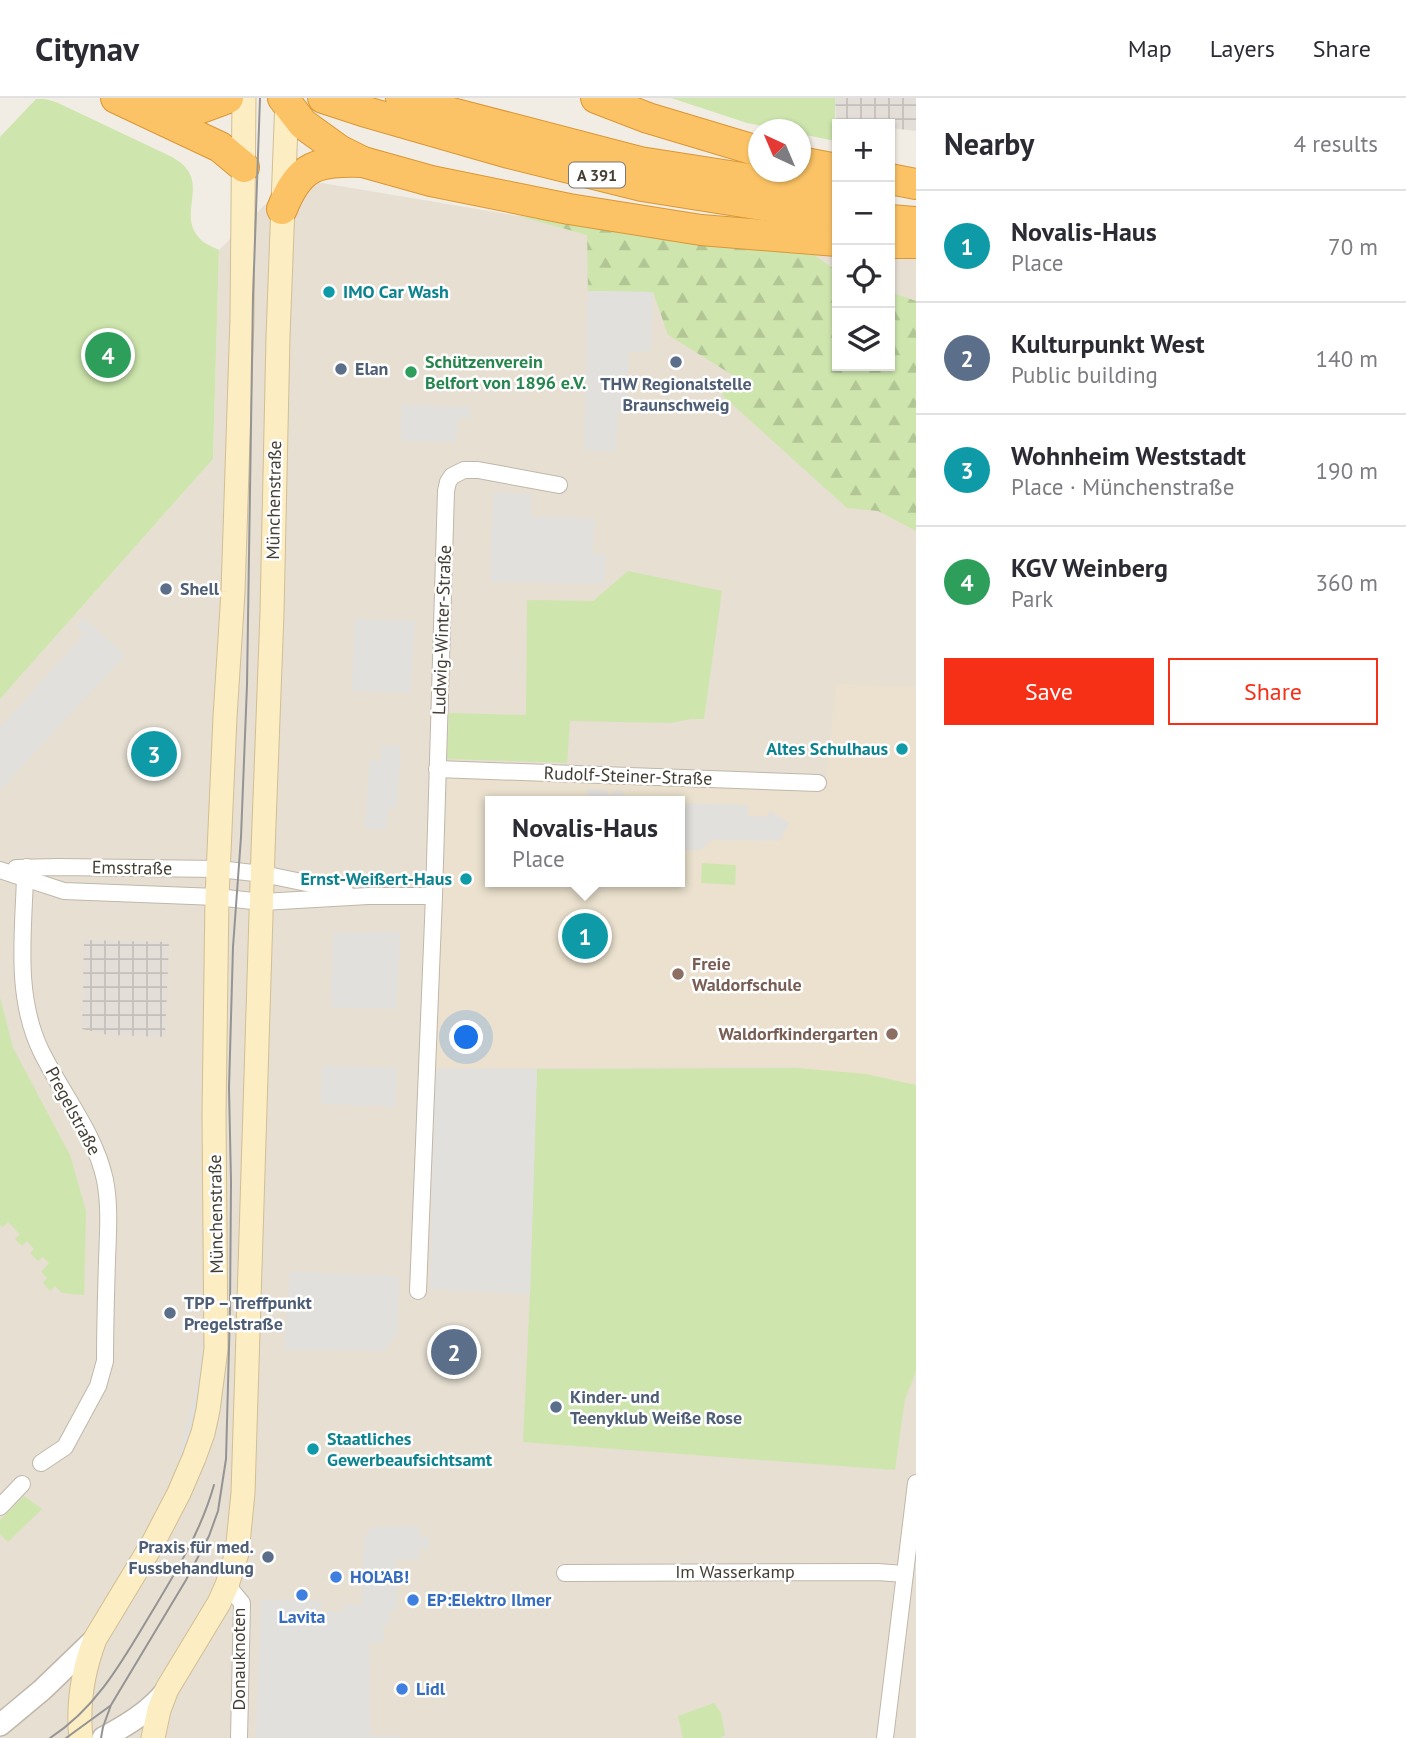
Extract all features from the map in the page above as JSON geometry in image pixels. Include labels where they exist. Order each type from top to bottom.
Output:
[{"type":"highway","points":[[126,103],[182,113],[228,98]]},
{"type":"highway","name":"A 391","points":[[323,98],[509,153],[642,186],[832,214]]},
{"type":"highway","name":"A 391","points":[[401,98],[640,162],[832,192]]},
{"type":"highway","points":[[596,98],[648,118],[748,148]]},
{"type":"highway","points":[[286,100],[303,124],[339,150],[363,162],[431,181],[569,209],[701,230],[832,241]]},
{"type":"highway","points":[[126,103],[220,147],[244,167]]},
{"type":"highway","points":[[282,209],[296,180],[310,169],[338,162],[363,162]]},
{"type":"highway","points":[[811,164],[832,168]]},
{"type":"highway","points":[[895,180],[916,184]]},
{"type":"highway","points":[[895,198],[916,200]]},
{"type":"highway","points":[[895,220],[916,222]]},
{"type":"highway","points":[[895,243],[916,243]]},
{"type":"main road","name":"Münchenstraße","points":[[95,1639],[179,1493],[203,1433],[216,1349],[217,897],[233,578],[243,277],[244,98]]},
{"type":"main road","name":"Münchenstraße","points":[[237,1553],[243,1493],[286,100]]},
{"type":"main road","name":"Donauknoten","points":[[153,1738],[167,1689],[219,1603],[228,1585],[237,1553]]},
{"type":"main road","points":[[81,1738],[79,1701],[83,1675],[95,1639]]},
{"type":"street","name":"Ludwig-Winter-Straße","points":[[418,1291],[448,482],[457,472],[471,470],[559,485]]},
{"type":"street","name":"Rudolf-Steiner-Straße","points":[[437,769],[818,783]]},
{"type":"street","name":"Emsstraße","points":[[0,869],[26,873],[219,869],[263,874]]},
{"type":"street","name":"Emsstraße","points":[[26,873],[64,891],[217,897]]},
{"type":"street","name":"Pregelstraße","points":[[26,873],[22,967],[26,1004],[41,1050],[101,1165],[108,1219],[102,1376],[90,1404],[65,1447],[41,1463]]},
{"type":"street","points":[[263,874],[368,896]]},
{"type":"street","points":[[217,897],[262,902],[368,896],[434,896]]},
{"type":"street","points":[[885,1738],[916,1483]]},
{"type":"street","points":[[0,1507],[22,1484]]},
{"type":"street","name":"Im Wasserkamp","points":[[565,1573],[905,1574]]},
{"type":"street","name":"Donauknoten","points":[[228,1585],[243,1603],[239,1738]]},
{"type":"street","points":[[5,1721],[95,1639]]},
{"type":"street","name":"Donauknoten","points":[[103,1738],[138,1717],[157,1702],[167,1689]]},
{"type":"shaded area","points":[[835,98],[916,98],[916,131],[895,129],[895,119],[836,119]]},
{"type":"shaded area","points":[[292,178],[638,236],[832,255],[832,371],[895,371],[895,256],[916,256],[916,1738],[0,1738],[0,699],[213,459],[219,250]]},
{"type":"shaded area","points":[[588,291],[653,292],[651,351],[629,352],[626,402],[618,416],[616,452],[584,450]]},
{"type":"shaded area","points":[[402,405],[471,407],[470,418],[458,419],[456,442],[401,441]]},
{"type":"shaded area","points":[[493,493],[531,493],[531,517],[595,518],[593,554],[606,555],[604,584],[490,582]]},
{"type":"shaded area","points":[[84,618],[125,655],[0,790],[0,728],[84,634],[76,626]]},
{"type":"shaded area","points":[[355,619],[415,621],[410,693],[352,691]]},
{"type":"shaded area","name":"Freie Waldorfschule","points":[[836,684],[916,687],[916,1091],[797,1067],[435,1068],[448,777],[825,790]]},
{"type":"shaded area","points":[[381,745],[401,746],[396,808],[388,808],[386,830],[364,828],[370,760],[380,761]]},
{"type":"shaded area","points":[[585,789],[605,790],[610,796],[587,796],[589,794]]},
{"type":"shaded area","points":[[619,789],[625,796],[610,796]]},
{"type":"shaded area","points":[[689,803],[748,805],[748,816],[766,817],[770,811],[790,823],[779,841],[712,840],[700,850],[685,850],[685,807]]},
{"type":"shaded area","points":[[400,932],[396,1009],[331,1007],[333,933]]},
{"type":"shaded area","points":[[84,940],[169,942],[165,1037],[108,1035],[82,1029]]},
{"type":"shaded area","points":[[322,1066],[397,1068],[395,1107],[321,1104]]},
{"type":"shaded area","points":[[435,1068],[537,1069],[530,1294],[430,1289]]},
{"type":"shaded area","points":[[290,1272],[399,1276],[397,1334],[384,1351],[284,1350]]},
{"type":"shaded area","points":[[204,1282],[208,1340],[199,1396],[183,1459],[178,1457],[194,1395],[203,1340]]},
{"type":"shaded area","points":[[419,1526],[419,1537],[430,1537],[429,1549],[419,1549],[419,1559],[396,1560],[397,1610],[390,1610],[390,1624],[383,1624],[384,1642],[369,1643],[371,1736],[400,1738],[256,1738],[261,1600],[321,1601],[321,1612],[343,1612],[344,1604],[362,1605],[364,1537],[372,1527]]},
{"type":"green space","points":[[671,98],[835,98],[832,140],[811,136],[811,119],[748,119],[747,123]]},
{"type":"green space","points":[[36,99],[56,102],[170,156],[183,165],[190,175],[193,185],[193,228],[202,241],[219,250],[213,459],[0,699],[0,137]]},
{"type":"green space","points":[[515,215],[638,236],[814,255],[832,268],[832,371],[895,371],[895,294],[916,301],[916,531],[878,511],[847,508],[722,395],[734,376],[668,335],[653,292],[588,291],[587,235]]},
{"type":"green space","points":[[628,571],[722,591],[704,719],[671,723],[570,721],[567,763],[447,759],[449,713],[526,715],[527,600],[593,601]]},
{"type":"green space","points":[[702,863],[736,865],[735,885],[701,883]]},
{"type":"green space","points":[[0,997],[13,1048],[70,1155],[86,1211],[84,1295],[62,1293],[55,1286],[50,1291],[43,1283],[47,1278],[41,1272],[49,1263],[43,1257],[38,1261],[30,1253],[34,1249],[27,1241],[22,1246],[15,1239],[20,1234],[8,1222],[3,1227],[0,1225]]},
{"type":"green space","points":[[797,1068],[866,1074],[916,1085],[916,1372],[905,1399],[895,1470],[523,1442],[537,1069]]},
{"type":"green space","points":[[24,1496],[42,1509],[8,1542],[0,1534],[0,1520]]},
{"type":"green space","points":[[714,1703],[721,1713],[725,1735],[720,1738],[683,1738],[678,1716]]},
{"type":"tram line","points":[[101,1738],[111,1705],[186,1580],[209,1536],[218,1511],[226,1459],[230,1310],[229,1088],[233,947],[241,837],[247,685],[253,296],[260,98]]},
{"type":"tram line","points":[[50,1738],[82,1712],[109,1680],[188,1550],[214,1485]]},
{"type":"tram line","points":[[66,1738],[110,1706]]},
{"type":"place","name":"IMO Car Wash","points":[[329,292]]},
{"type":"place","name":"KGV Weinberg","points":[[108,355]]},
{"type":"place","name":"THW Regionalstelle Braunschweig","points":[[676,362]]},
{"type":"place","name":"Elan","points":[[341,369]]},
{"type":"place","name":"Schützenverein Belfort von 1896 e.V.","points":[[411,372]]},
{"type":"place","name":"Shell","points":[[166,589]]},
{"type":"place","name":"Altes Schulhaus","points":[[902,749]]},
{"type":"place","name":"Wohnheim Weststadt","points":[[154,754]]},
{"type":"place","name":"Ernst-Weißert-Haus","points":[[466,879]]},
{"type":"place","name":"Novalis-Haus","points":[[585,936]]},
{"type":"place","name":"Freie Waldorfschule","points":[[678,974]]},
{"type":"place","name":"Waldorfkindergarten","points":[[892,1034]]},
{"type":"place","name":"TPP – Treffpunkt Pregelstraße","points":[[170,1313]]},
{"type":"place","name":"Kulturpunkt West","points":[[454,1352]]},
{"type":"place","name":"Kinder- und Teenyklub Weiße Rose","points":[[556,1407]]},
{"type":"place","name":"Staatliches Gewerbeaufsichtsamt","points":[[313,1449]]},
{"type":"place","name":"Praxis für med. Fussbehandlung","points":[[268,1557]]},
{"type":"place","name":"HOL’AB!","points":[[336,1577]]},
{"type":"place","name":"Lavita","points":[[302,1595]]},
{"type":"place","name":"EP:Elektro Ilmer","points":[[413,1600]]},
{"type":"place","name":"Lidl","points":[[402,1689]]}]
